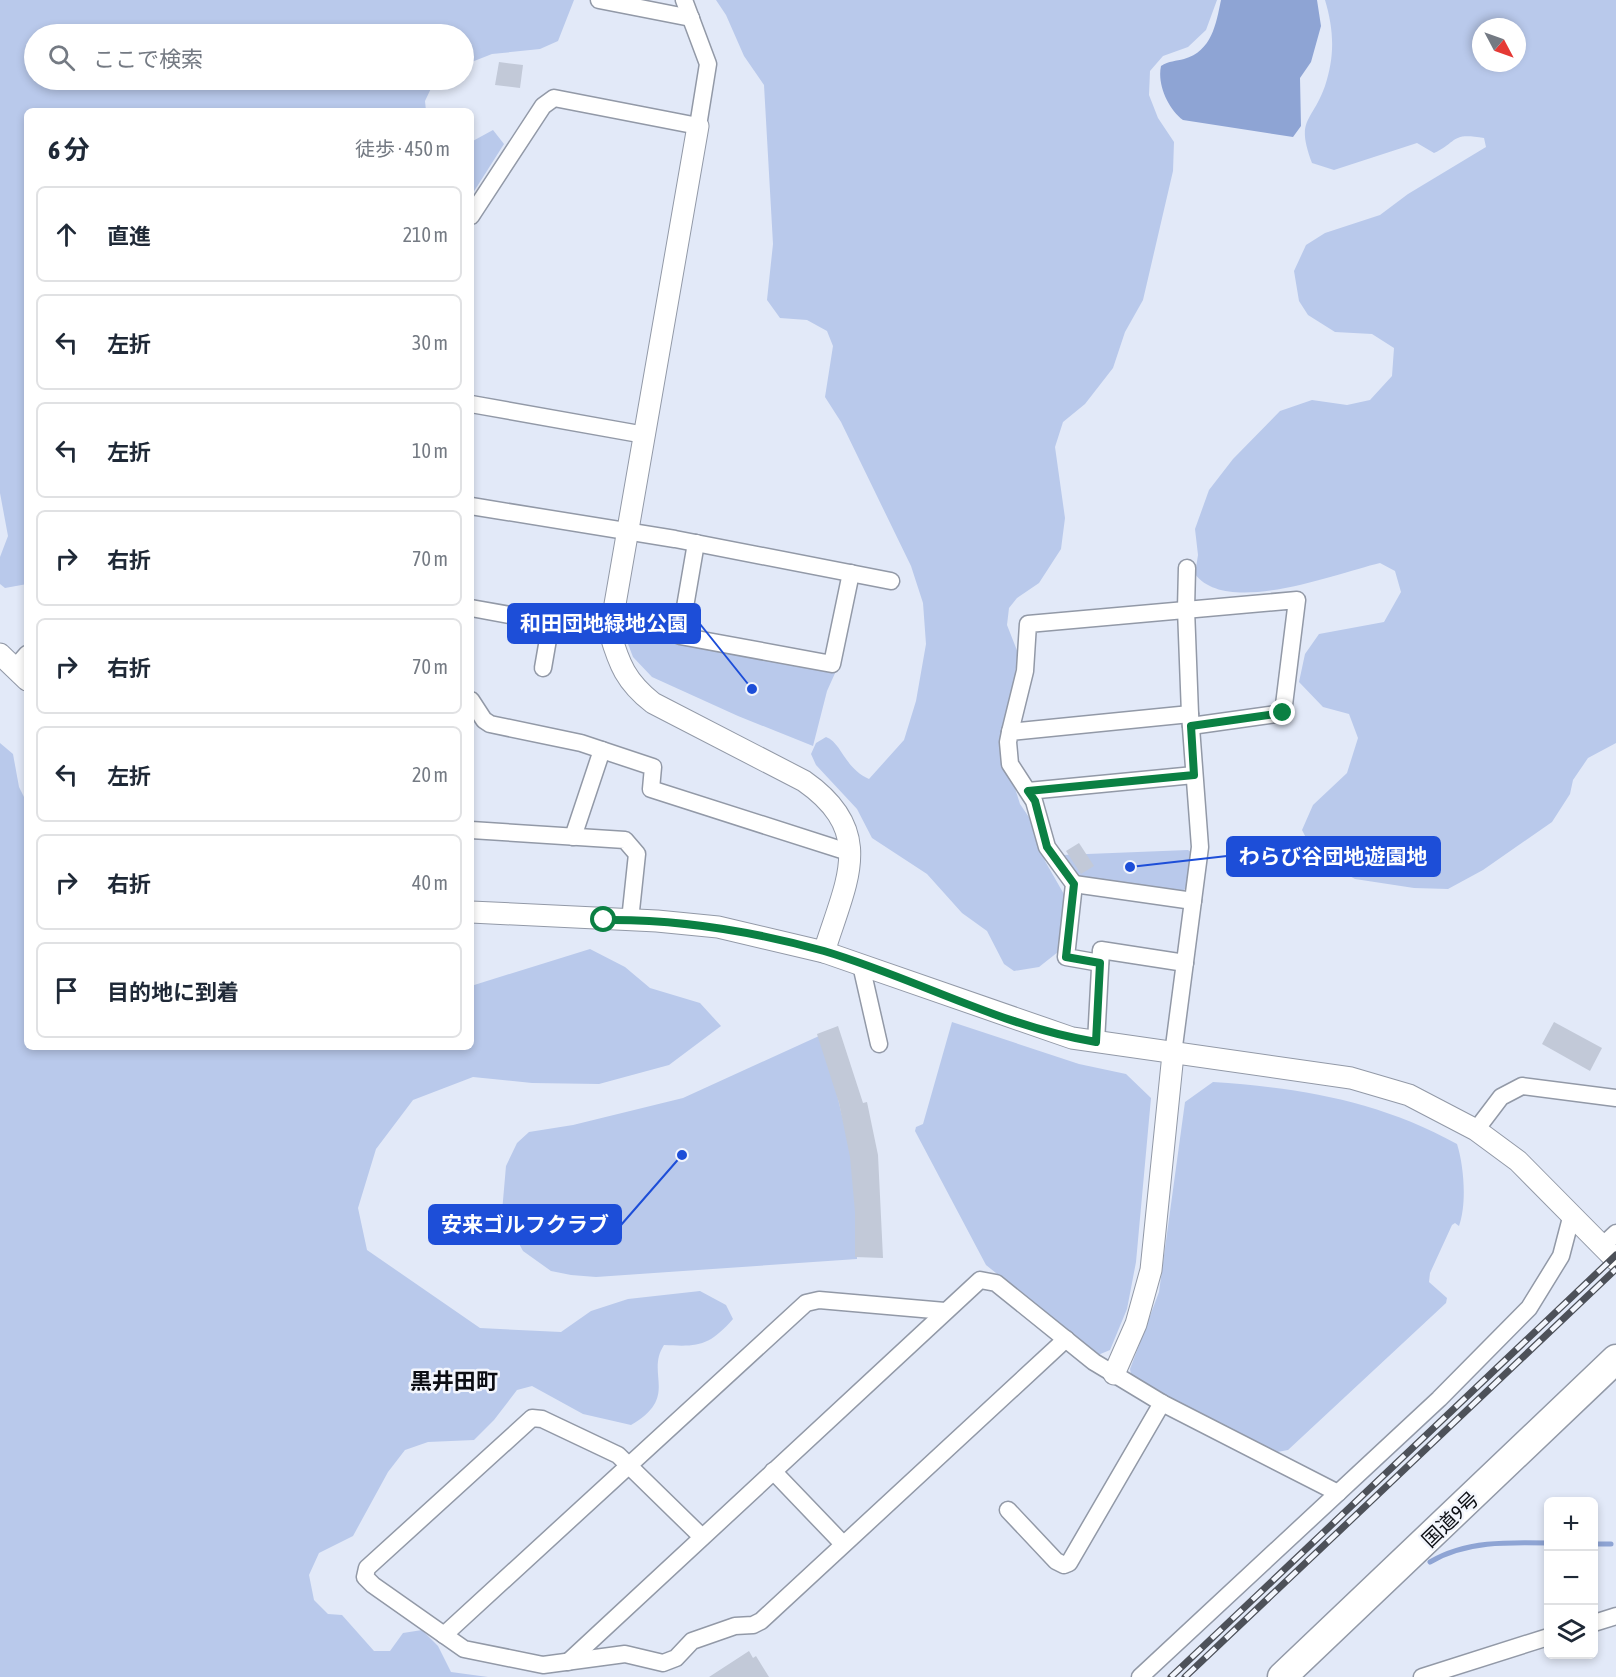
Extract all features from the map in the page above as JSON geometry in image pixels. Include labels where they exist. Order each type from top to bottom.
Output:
[{"type":"highway","name":"国道9号","points":[[1282,1677],[1616,1359]]},
{"type":"street","points":[[599,0],[691,18]]},
{"type":"street","points":[[684,0],[708,64],[610,633],[630,683],[653,703],[783,769],[820,792],[842,818],[849,836],[851,853],[848,875],[824,952]]},
{"type":"street","points":[[474,211],[543,106],[554,98],[698,126]]},
{"type":"street","points":[[474,405],[645,435]]},
{"type":"street","points":[[474,507],[696,543],[891,581]]},
{"type":"street","points":[[696,543],[680,636],[692,639],[832,664],[851,573]]},
{"type":"street","points":[[1114,1374],[1136,1324],[1151,1269],[1173,1054],[1200,847],[1186,609],[1188,568]]},
{"type":"street","points":[[1010,732],[1283,713],[1297,600],[1028,624],[1025,671],[1010,732],[1008,742],[1010,764],[1035,801],[1047,847],[1074,884],[1066,957],[1100,963]]},
{"type":"street","points":[[474,609],[610,633]]},
{"type":"street","points":[[543,668],[551,622]]},
{"type":"street","points":[[474,705],[484,720],[490,724],[602,750],[653,768],[651,789],[851,853]]},
{"type":"street","points":[[573,837],[602,750]]},
{"type":"street","points":[[1028,791],[1194,775]]},
{"type":"street","points":[[474,830],[625,840],[637,854],[630,920]]},
{"type":"street","points":[[1074,884],[1194,901]]},
{"type":"street","points":[[474,912],[718,927],[824,952],[1052,1032],[1096,1042],[1173,1054],[1351,1078],[1409,1095],[1476,1130],[1518,1161],[1572,1214],[1611,1246]]},
{"type":"street","points":[[1096,1042],[1101,950],[1185,963]]},
{"type":"street","points":[[861,965],[879,1044]]},
{"type":"street","points":[[1476,1130],[1501,1097],[1522,1086],[1616,1098]]},
{"type":"street","points":[[1140,1677],[1439,1399],[1529,1308],[1561,1256],[1572,1214]]},
{"type":"street","points":[[568,1662],[975,1282],[991,1281],[1114,1374],[1162,1403],[1338,1493]]},
{"type":"street","points":[[444,1635],[806,1303],[819,1300],[945,1311]]},
{"type":"street","points":[[702,1537],[618,1455],[542,1419],[532,1418],[367,1568],[365,1577],[368,1582],[469,1651],[543,1665],[625,1654],[663,1663],[671,1661],[692,1641],[735,1626],[753,1625],[760,1621],[1066,1339]]},
{"type":"street","points":[[1008,1510],[1060,1564],[1069,1563],[1162,1403]]},
{"type":"street","points":[[773,1471],[843,1544]]},
{"type":"street","points":[[1598,1621],[1616,1616]]},
{"type":"street","points":[[1422,1677],[1544,1638]]},
{"type":"shaded area","points":[[0,0],[574,0],[558,41],[540,49],[492,54],[474,61],[474,24],[24,24],[24,90],[430,90],[425,101],[426,108],[24,108],[24,585],[5,588],[0,584],[0,557],[8,536],[0,493]]},
{"type":"shaded area","points":[[716,0],[1217,0],[1206,30],[1188,47],[1163,56],[1150,71],[1149,95],[1158,118],[1174,142],[1173,171],[1143,300],[1125,332],[1113,368],[1085,404],[1063,422],[1055,447],[1065,518],[1061,549],[1039,583],[1017,598],[1009,608],[1007,625],[1018,653],[1011,702],[1003,723],[1003,750],[1020,804],[1039,832],[1045,861],[1065,896],[1067,918],[1058,952],[1039,967],[1014,971],[1004,964],[987,931],[962,913],[927,874],[872,838],[857,809],[816,765],[811,754],[816,743],[826,737],[836,745],[854,769],[869,779],[904,740],[916,701],[926,644],[923,603],[911,566],[841,422],[825,397],[833,346],[827,331],[807,320],[780,318],[767,300],[773,244],[764,85],[744,56],[726,15]]},
{"type":"shaded area","points":[[1221,0],[1317,0],[1321,26],[1311,62],[1300,78],[1301,126],[1293,137],[1183,120],[1168,103],[1162,88],[1161,66],[1184,59],[1201,50],[1211,36]]},
{"type":"shaded area","points":[[1325,0],[1616,0],[1616,743],[1588,758],[1573,780],[1570,794],[1552,822],[1483,870],[1448,889],[1414,888],[1355,879],[1316,857],[1302,830],[1313,805],[1347,773],[1358,738],[1349,714],[1323,707],[1299,682],[1305,654],[1319,634],[1384,622],[1401,592],[1395,571],[1380,563],[1311,582],[1256,592],[1231,592],[1210,586],[1195,574],[1198,555],[1195,529],[1209,490],[1233,459],[1280,411],[1312,400],[1347,405],[1370,400],[1392,376],[1394,348],[1372,334],[1335,332],[1308,315],[1299,301],[1294,271],[1306,245],[1325,233],[1380,215],[1408,194],[1486,147],[1484,138],[1465,136],[1455,139],[1434,153],[1417,143],[1334,170],[1312,163],[1307,148],[1305,129],[1325,86],[1332,54],[1332,32]]},
{"type":"shaded area","points":[[493,130],[504,144],[474,191],[474,140]]},
{"type":"shaded area","points":[[628,632],[834,669],[836,671],[827,691],[813,746],[738,716],[652,677],[633,657],[628,644]]},
{"type":"shaded area","points":[[0,743],[13,754],[19,787],[24,797],[24,1050],[474,1050],[474,985],[590,949],[625,967],[650,988],[700,1003],[721,1026],[669,1065],[599,1084],[532,1083],[473,1077],[413,1100],[376,1149],[358,1208],[367,1250],[480,1328],[561,1332],[591,1311],[628,1299],[700,1291],[726,1305],[733,1319],[717,1335],[703,1343],[686,1346],[664,1345],[659,1356],[658,1395],[654,1405],[646,1415],[631,1425],[583,1414],[532,1386],[517,1390],[494,1420],[474,1440],[428,1442],[405,1450],[388,1472],[353,1536],[319,1553],[309,1575],[314,1600],[328,1614],[342,1615],[374,1651],[390,1651],[403,1633],[422,1630],[438,1646],[451,1672],[488,1677],[0,1677]]},
{"type":"shaded area","points":[[1188,850],[1191,852],[1187,887],[1183,891],[1077,878],[1062,855]]},
{"type":"shaded area","points":[[952,1022],[1079,1064],[1126,1074],[1151,1098],[1136,1262],[1127,1309],[1110,1350],[1098,1355],[986,1265],[915,1131],[916,1127],[923,1124]]},
{"type":"shaded area","points":[[819,1036],[832,1073],[855,1171],[857,1259],[596,1277],[551,1271],[523,1251],[502,1212],[506,1166],[517,1143],[529,1132],[573,1125],[683,1098]]},
{"type":"shaded area","points":[[1213,1082],[1277,1088],[1369,1107],[1428,1129],[1457,1144],[1461,1163],[1464,1196],[1459,1226],[1455,1223],[1452,1225],[1430,1273],[1429,1282],[1447,1298],[1446,1303],[1288,1450],[1272,1453],[1132,1380],[1130,1369],[1159,1292],[1185,1102]]},
{"type":"building","points":[[499,62],[523,65],[520,88],[495,85]]},
{"type":"building","points":[[1079,843],[1094,866],[1081,874],[1066,851]]},
{"type":"building","points":[[1554,1022],[1602,1048],[1590,1071],[1542,1044]]},
{"type":"building","points":[[838,1026],[863,1103],[867,1102],[878,1155],[883,1258],[855,1257],[855,1212],[850,1157],[839,1103],[817,1034]]},
{"type":"building","points":[[749,1651],[753,1658],[756,1656],[769,1677],[709,1677]]},
{"type":"waterway","points":[[1430,1562],[1443,1555],[1472,1546],[1544,1543]]},
{"type":"waterway","points":[[1598,1544],[1611,1544]]},
{"type":"railway","points":[[1171,1677],[1616,1255]]},
{"type":"railway","points":[[1185,1677],[1616,1269]]},
{"type":"place","name":"和田団地緑地公園","points":[[752,689]]},
{"type":"place","name":"わらび谷団地遊園地","points":[[1130,867]]},
{"type":"place","name":"安来ゴルフクラブ","points":[[682,1155]]},
{"type":"district","name":"黒井田町","points":[[454,1381]]},
{"type":"route","points":[[604,920],[657,921],[718,927],[824,952],[1013,1019],[1072,1038],[1096,1042],[1100,963],[1066,957],[1074,884],[1047,847],[1035,801],[1028,791],[1194,775],[1191,726],[1283,713]]}]
